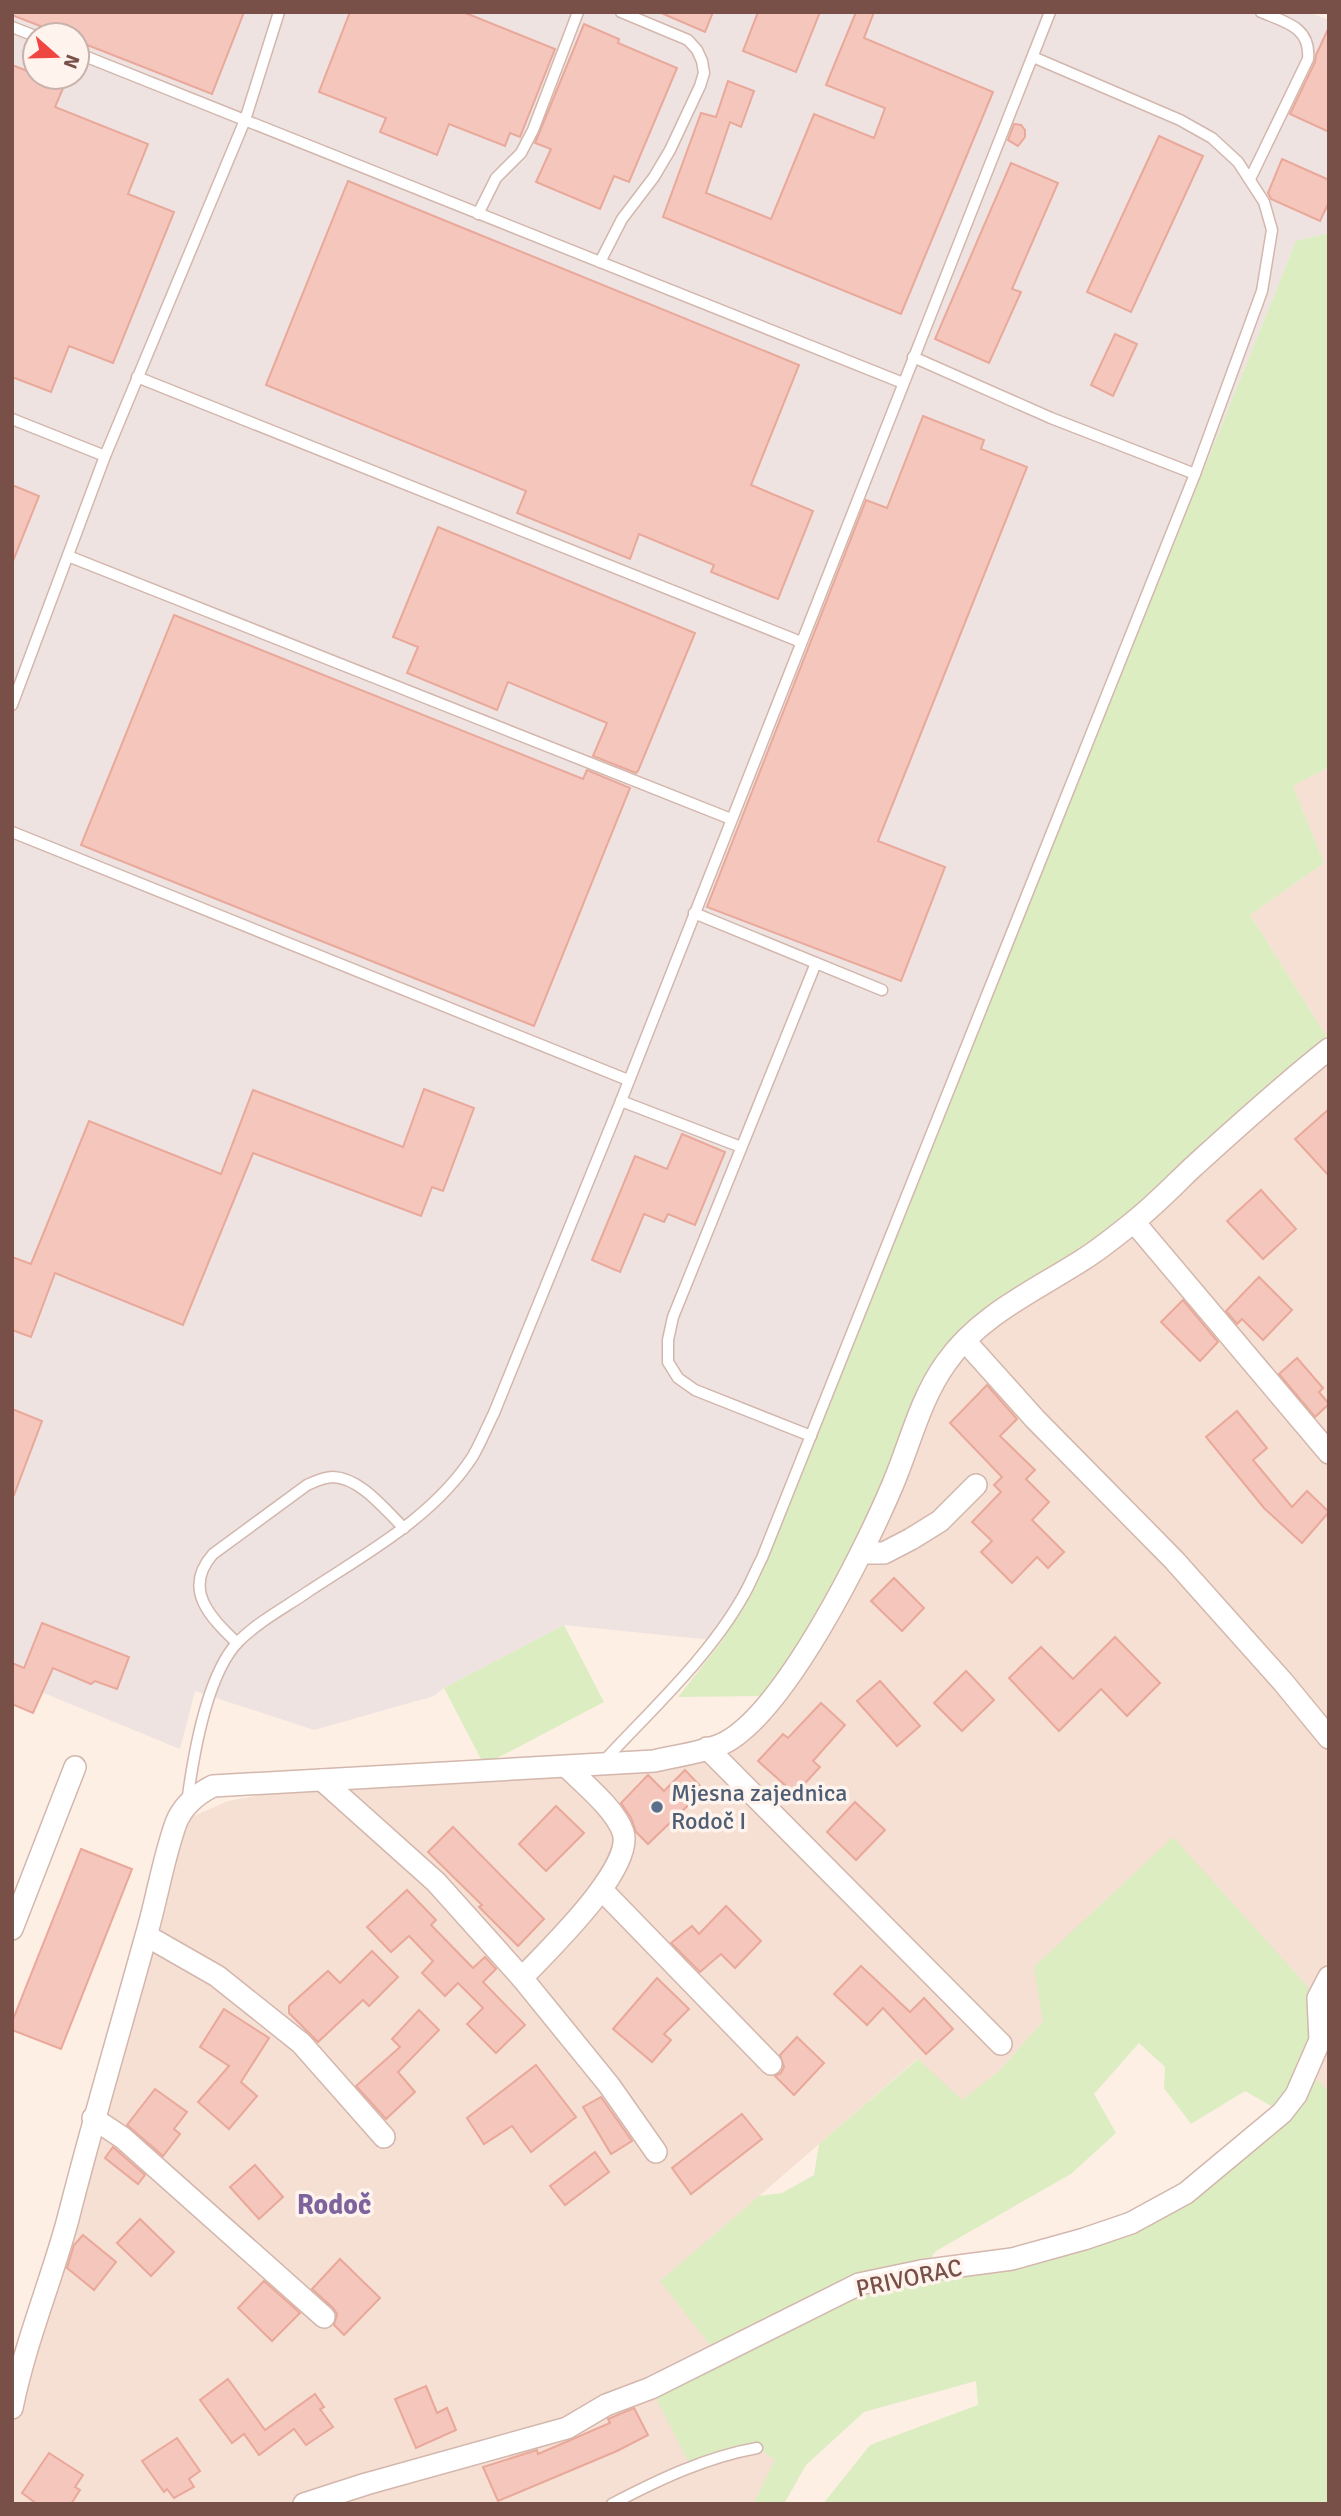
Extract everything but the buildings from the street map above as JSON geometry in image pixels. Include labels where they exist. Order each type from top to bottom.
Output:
[{"type":"street","points":[[12,2408],[15,2374],[58,2257],[93,2118],[147,1936],[177,1821],[187,1806],[200,1793],[213,1786],[654,1761],[720,1745],[749,1726],[772,1700],[810,1644],[861,1553],[893,1483],[923,1403],[945,1363],[965,1340],[992,1316],[1087,1257],[1133,1222],[1329,1049]]},
{"type":"street","points":[[1133,1222],[1329,1453]]},
{"type":"street","points":[[965,1340],[1035,1419],[1174,1560],[1329,1738]]},
{"type":"street","points":[[861,1553],[884,1553],[911,1539],[940,1521],[976,1485]]},
{"type":"street","points":[[707,1748],[1001,2044]]},
{"type":"street","points":[[15,1916],[75,1767]]},
{"type":"street","points":[[522,1978],[602,1890],[621,1859],[625,1844],[615,1816],[567,1767]]},
{"type":"street","points":[[322,1780],[436,1882],[522,1978],[609,2085],[656,2152]]},
{"type":"street","points":[[602,1890],[771,2063]]},
{"type":"street","points":[[147,1936],[217,1976],[300,2043],[384,2137]]},
{"type":"street","name":"PRIVORAC","points":[[304,2504],[567,2428],[606,2405],[651,2388],[859,2284],[921,2271],[1012,2259],[1130,2223],[1186,2193],[1282,2113],[1296,2095],[1320,2040],[1318,1998],[1329,1977]]},
{"type":"street","points":[[93,2118],[123,2138],[324,2317]]},
{"type":"lane","points":[[12,705],[105,456],[245,120],[279,12]]},
{"type":"lane","points":[[478,214],[496,178],[521,153],[533,130],[578,12]]},
{"type":"lane","points":[[600,262],[622,219],[654,177],[670,150],[704,73],[697,50],[688,40],[621,12]]},
{"type":"lane","points":[[187,1806],[191,1767],[214,1684],[237,1643],[404,1528],[446,1489],[472,1456],[494,1413],[621,1101],[902,383],[1051,12]]},
{"type":"lane","points":[[1250,179],[1308,59],[1309,47],[1304,34],[1294,26],[1261,12]]},
{"type":"lane","points":[[601,1765],[721,1630],[742,1598],[762,1559],[1195,474],[1262,291],[1272,230],[1264,202],[1238,162],[1212,138],[1180,120],[1033,57]]},
{"type":"lane","points":[[91,59],[902,383]]},
{"type":"lane","points":[[913,357],[1051,418],[1195,474]]},
{"type":"lane","points":[[137,377],[801,642]]},
{"type":"lane","points":[[12,419],[105,456]]},
{"type":"lane","points":[[68,556],[731,819]]},
{"type":"lane","points":[[12,832],[628,1080]]},
{"type":"lane","points":[[694,913],[883,990]]},
{"type":"lane","points":[[810,1436],[695,1390],[678,1378],[668,1362],[668,1340],[673,1317],[816,963]]},
{"type":"lane","points":[[621,1101],[741,1147]]},
{"type":"lane","points":[[237,1643],[211,1618],[200,1592],[199,1579],[204,1564],[213,1554],[307,1485],[324,1478],[350,1480],[404,1528]]},
{"type":"lane","points":[[612,2504],[691,2467],[733,2452],[757,2448]]},
{"type":"shaded area","points":[[12,12],[1308,12],[1329,20],[1329,233],[1296,241],[756,1580],[722,1641],[564,1625],[444,1688],[434,1696],[314,1730],[195,1691],[180,1749],[12,1680]]},
{"type":"shaded area","points":[[1329,767],[1329,1040],[1250,915],[1324,863],[1293,786]]},
{"type":"shaded area","points":[[1329,1056],[1329,2091],[1306,2070],[1043,2021],[999,2071],[962,2101],[917,2059],[661,2281],[717,2354],[757,2448],[776,2460],[753,2504],[12,2504],[12,2408],[187,1819],[228,1801],[323,1783],[705,1758],[757,1726],[928,1416],[952,1366],[971,1344]]},
{"type":"green space","points":[[1329,233],[1329,767],[1293,786],[1324,863],[1250,915],[1329,1040],[1124,1218],[1055,1271],[974,1324],[858,1546],[770,1696],[678,1697],[722,1641],[756,1580],[1296,241]]},
{"type":"green space","points":[[564,1625],[604,1702],[484,1765],[444,1688]]},
{"type":"green space","points":[[1173,1837],[1318,1998],[1320,2040],[1273,2107],[1245,2091],[1191,2124],[1164,2088],[1165,2067],[1139,2043],[1094,2094],[1116,2133],[1071,2174],[936,2251],[922,2270],[1131,2223],[1282,2113],[1306,2070],[1329,2091],[1329,2504],[823,2504],[870,2445],[978,2405],[976,2381],[864,2412],[806,2465],[784,2504],[753,2504],[775,2460],[757,2448],[691,2467],[651,2388],[717,2354],[660,2281],[759,2196],[782,2193],[814,2175],[819,2144],[918,2059],[962,2100],[999,2071],[1043,2021],[1034,1967]]},
{"type":"place","name":"Mjesna zajednica Rodoč I","points":[[657,1807]]},
{"type":"district","name":"Rodoč","points":[[334,2205]]}]
